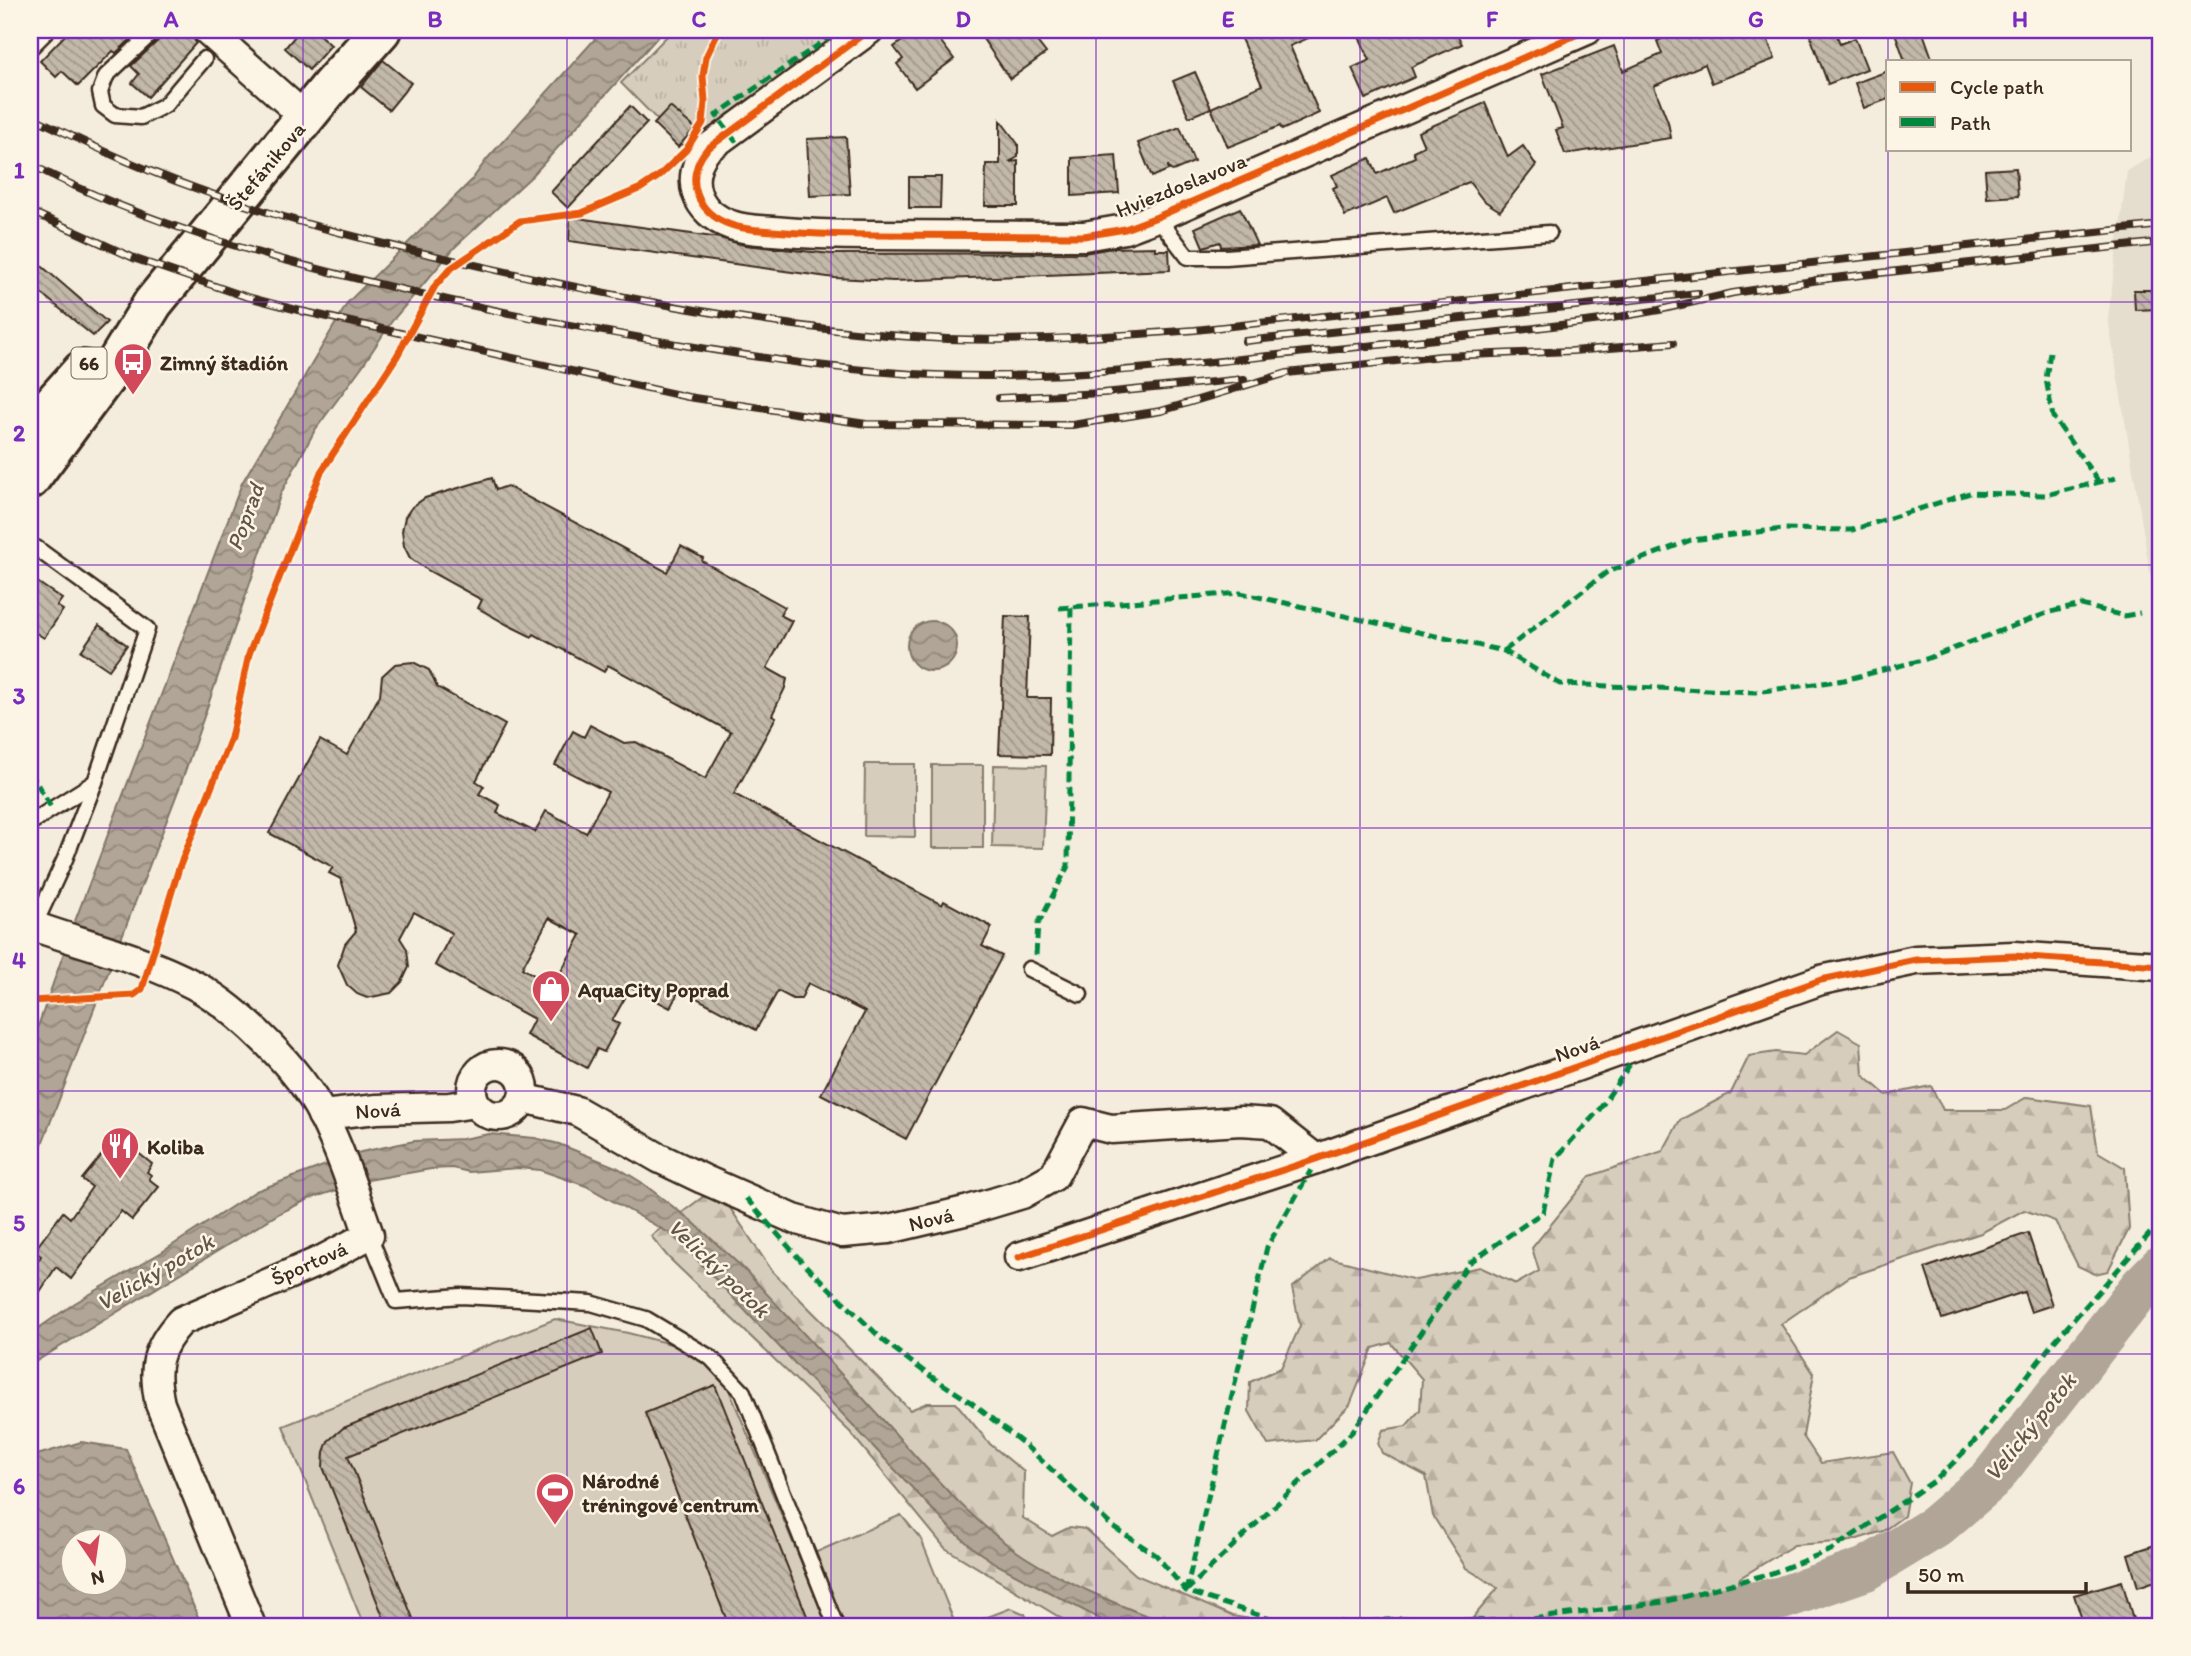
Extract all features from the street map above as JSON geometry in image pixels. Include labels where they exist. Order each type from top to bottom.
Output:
[{"type":"main road","name":"Štefánikova","points":[[30,429],[99,352],[153,303],[381,30]]},
{"type":"main road","name":"Štefánikova","points":[[30,478],[117,362],[153,303]]},
{"type":"street","points":[[207,30],[306,118]]},
{"type":"street","name":"Hviezdoslavova","points":[[869,30],[708,149],[695,168],[693,178],[698,196],[719,219],[743,228],[820,235],[1084,236],[1125,229],[1587,30]]},
{"type":"street","name":"Športová","points":[[36,927],[141,963],[194,985],[239,1017],[295,1074],[322,1115],[369,1235],[322,1259],[181,1321],[169,1334],[160,1351],[155,1384],[160,1404],[251,1626]]},
{"type":"street","name":"Nová","points":[[1019,1257],[1316,1159],[1821,980],[1916,961],[2014,956],[2161,966]]},
{"type":"street","points":[[506,1065],[519,1074],[523,1082],[523,1098],[513,1111],[498,1116],[489,1114],[475,1103],[472,1094],[475,1077],[489,1066],[506,1065]]},
{"type":"street","name":"Nová","points":[[523,1098],[577,1111],[659,1158],[704,1179],[794,1219],[842,1233],[889,1229],[1022,1194],[1054,1176],[1083,1122],[1111,1129],[1241,1121],[1270,1123],[1316,1159]]},
{"type":"street","name":"Nová","points":[[322,1115],[475,1103]]},
{"type":"lane","points":[[30,48],[48,30]]},
{"type":"lane","points":[[155,30],[106,76],[100,92],[103,106],[115,115],[141,117],[165,106],[204,59]]},
{"type":"lane","points":[[1157,217],[1188,257],[1226,257],[1549,233]]},
{"type":"lane","points":[[36,548],[147,629],[95,782],[36,927]]},
{"type":"lane","points":[[30,823],[95,782]]},
{"type":"lane","points":[[1029,969],[1080,994]]},
{"type":"lane","points":[[369,1235],[396,1301],[461,1296],[591,1303],[646,1319],[710,1358],[743,1392],[836,1626]]},
{"type":"shaded area","points":[[2161,151],[2161,639],[2108,318],[2127,171]]},
{"type":"green space","points":[[673,30],[855,30],[688,151],[621,83]]},
{"type":"green space","points":[[865,764],[915,764],[915,837],[864,836]]},
{"type":"green space","points":[[932,765],[983,765],[983,848],[932,848]]},
{"type":"green space","points":[[994,765],[1046,766],[1043,848],[992,847]]},
{"type":"green space","points":[[1838,1030],[1861,1043],[1863,1075],[1886,1095],[1931,1086],[1943,1110],[2005,1110],[2027,1097],[2091,1106],[2098,1152],[2125,1168],[2129,1229],[2108,1271],[2095,1274],[2078,1266],[2055,1221],[2024,1210],[1981,1233],[1849,1277],[1781,1324],[1814,1374],[1803,1436],[1821,1463],[1893,1452],[1910,1483],[1904,1516],[1883,1531],[1851,1541],[1794,1545],[1740,1578],[1729,1617],[1736,1626],[1416,1626],[1472,1619],[1498,1588],[1466,1568],[1433,1516],[1426,1476],[1382,1453],[1378,1443],[1383,1430],[1406,1426],[1420,1410],[1422,1379],[1391,1343],[1373,1348],[1350,1405],[1315,1440],[1268,1445],[1249,1411],[1250,1382],[1281,1368],[1300,1326],[1292,1288],[1330,1258],[1416,1280],[1480,1267],[1516,1284],[1539,1271],[1532,1248],[1590,1176],[1663,1151],[1680,1120],[1731,1093],[1749,1056],[1776,1052],[1804,1055]]},
{"type":"green space","points":[[704,1196],[724,1199],[772,1271],[910,1410],[927,1403],[956,1403],[990,1444],[1024,1472],[1023,1518],[1052,1536],[1070,1527],[1085,1529],[1136,1575],[1232,1616],[1294,1626],[1074,1626],[945,1548],[850,1432],[668,1257],[651,1236]]},
{"type":"green space","name":"Národné tréningové centrum","points":[[555,1319],[628,1333],[686,1348],[722,1373],[828,1626],[364,1626],[283,1426]]},
{"type":"green space","points":[[901,1515],[921,1539],[956,1626],[843,1626],[812,1554]]},
{"type":"green space","points":[[1011,1608],[1025,1614],[1030,1626],[964,1626]]},
{"type":"water","name":"Poprad","points":[[603,30],[664,30],[533,175],[455,247],[392,321],[315,430],[281,493],[180,786],[30,1175],[30,1049],[75,921],[242,483],[348,302],[471,181],[487,159]]},
{"type":"water","points":[[932,621],[950,628],[957,646],[950,664],[932,671],[914,664],[907,646],[914,628]]},
{"type":"water","points":[[489,1134],[535,1138],[559,1144],[618,1168],[641,1182],[693,1222],[744,1269],[931,1473],[1002,1541],[1076,1585],[1177,1626],[1113,1626],[996,1564],[974,1549],[949,1527],[669,1233],[586,1186],[540,1170],[518,1168],[469,1172],[452,1168],[431,1169],[368,1180],[309,1199],[280,1213],[30,1365],[30,1334],[75,1303],[162,1252],[256,1191],[361,1152],[414,1141],[462,1139]]},
{"type":"water","points":[[81,1442],[126,1449],[202,1626],[30,1626],[30,1457]]},
{"type":"building","points":[[70,30],[141,30],[116,53],[113,51],[78,86],[62,71],[56,77],[40,61]]},
{"type":"building","points":[[164,30],[190,30],[196,43],[148,97],[132,83],[139,74],[131,66],[162,37]]},
{"type":"building","points":[[300,30],[314,30],[331,45],[309,70],[285,48]]},
{"type":"building","points":[[917,30],[932,30],[954,59],[915,88],[897,64],[903,59],[894,47]]},
{"type":"building","points":[[977,30],[1028,30],[1046,53],[1010,79]]},
{"type":"building","points":[[1237,30],[1326,30],[1290,46],[1319,113],[1282,130],[1280,126],[1228,147],[1211,108],[1262,85]]},
{"type":"building","points":[[1375,30],[1455,30],[1462,44],[1411,67],[1415,77],[1366,99],[1352,68],[1370,60],[1359,37]]},
{"type":"building","points":[[1667,30],[1764,30],[1775,59],[1712,83],[1705,64],[1654,86],[1668,122],[1671,138],[1565,154],[1556,130],[1563,128],[1542,74],[1614,46],[1623,71],[1662,54],[1657,41],[1670,35]]},
{"type":"building","points":[[1808,30],[1835,30],[1840,44],[1855,38],[1867,69],[1828,84]]},
{"type":"building","points":[[1894,30],[1922,30],[1933,60],[1905,60]]},
{"type":"building","points":[[383,60],[411,83],[389,110],[361,87]]},
{"type":"building","points":[[1195,72],[1211,108],[1189,117],[1173,81]]},
{"type":"building","points":[[1886,72],[1886,100],[1864,108],[1855,83]]},
{"type":"building","points":[[1485,103],[1508,157],[1523,146],[1536,165],[1500,211],[1483,200],[1469,182],[1394,213],[1387,198],[1345,216],[1333,188],[1337,186],[1332,175],[1370,158],[1377,174],[1415,157],[1413,151],[1424,146],[1418,132]]},
{"type":"building","points":[[630,106],[647,123],[568,208],[551,192]]},
{"type":"building","points":[[670,107],[695,128],[678,147],[654,124]]},
{"type":"building","points":[[1000,120],[1018,144],[1018,157],[1009,162],[1018,161],[1018,206],[985,206],[986,164],[1000,164]]},
{"type":"building","points":[[1180,127],[1194,162],[1173,171],[1168,165],[1168,170],[1152,177],[1138,143]]},
{"type":"building","points":[[846,137],[850,194],[810,196],[807,139]]},
{"type":"building","points":[[1116,155],[1119,193],[1072,196],[1072,158]]},
{"type":"building","points":[[2016,168],[2018,196],[1987,198],[1985,170]]},
{"type":"building","points":[[909,177],[941,177],[940,208],[909,208]]},
{"type":"building","points":[[1240,208],[1257,245],[1221,247],[1220,242],[1203,247],[1195,228]]},
{"type":"building","points":[[570,217],[720,238],[744,245],[832,254],[1084,253],[1112,248],[1155,247],[1155,250],[1169,250],[1170,270],[894,281],[835,278],[569,241]]},
{"type":"building","points":[[30,256],[107,322],[93,336],[30,284]]},
{"type":"building","points":[[2134,290],[2157,290],[2158,309],[2135,310]]},
{"type":"building","points":[[492,478],[496,490],[507,486],[667,572],[681,546],[703,558],[702,561],[785,607],[780,615],[792,621],[767,668],[787,679],[785,688],[772,715],[776,717],[734,794],[942,905],[944,901],[992,927],[982,946],[1002,956],[906,1139],[821,1094],[865,1012],[808,983],[801,999],[793,999],[778,991],[756,1030],[680,989],[670,1008],[631,987],[612,1021],[619,1024],[604,1052],[597,1049],[587,1068],[526,1035],[534,1019],[435,965],[452,933],[414,912],[400,938],[407,949],[409,967],[402,982],[391,993],[367,998],[347,985],[338,965],[345,944],[356,931],[341,879],[329,873],[333,867],[269,833],[320,740],[347,755],[380,695],[382,676],[395,664],[413,662],[429,670],[437,687],[505,725],[476,781],[484,786],[479,794],[500,805],[497,813],[535,832],[546,811],[586,833],[608,792],[555,765],[573,731],[584,737],[590,725],[624,743],[636,742],[705,779],[731,732],[608,665],[604,672],[534,634],[532,637],[508,625],[478,608],[482,600],[410,558],[404,546],[402,531],[405,517],[412,507],[425,498]],"holes":[[[549,918],[581,935],[553,986],[522,968]]]},
{"type":"building","points":[[30,577],[62,599],[57,606],[63,610],[44,638],[30,629]]},
{"type":"building","points":[[1005,616],[1030,617],[1027,698],[1051,698],[1050,755],[999,754]]},
{"type":"building","points":[[99,625],[127,645],[109,670],[81,651]]},
{"type":"building","points":[[109,1146],[119,1155],[122,1151],[126,1155],[132,1148],[152,1164],[147,1172],[151,1175],[149,1179],[159,1187],[132,1220],[121,1211],[71,1279],[56,1267],[30,1307],[30,1274],[41,1256],[34,1251],[63,1212],[70,1218],[92,1187],[82,1179]]},
{"type":"building","points":[[2028,1233],[2052,1305],[2031,1312],[2024,1292],[1942,1319],[1925,1268]]},
{"type":"building","points":[[592,1328],[602,1354],[348,1456],[416,1626],[387,1626],[323,1467],[328,1441],[343,1428]]},
{"type":"building","points":[[715,1385],[811,1626],[729,1626],[645,1413]]},
{"type":"building","points":[[2161,1543],[2161,1579],[2138,1587],[2128,1554]]},
{"type":"building","points":[[2122,1581],[2135,1626],[2084,1626],[2074,1595]]},
{"type":"waterway","name":"Velický potok","points":[[1633,1626],[1782,1598],[1866,1569],[1935,1527],[1990,1480],[2142,1286],[2161,1267]]},
{"type":"railway","points":[[30,116],[132,163],[195,188],[307,224],[383,243],[553,282],[721,314],[834,330],[948,339],[1041,339],[1195,330],[2161,225]]},
{"type":"railway","points":[[30,164],[125,208],[174,226],[274,257],[375,283],[526,317],[661,341],[815,365],[905,373],[1026,376],[1207,363],[1601,320],[1733,293],[1826,279]]},
{"type":"railway","points":[[30,211],[136,259],[244,296],[301,311],[688,397],[866,424],[1072,425],[1161,411],[1287,373],[1441,356],[1572,351],[1673,343]]},
{"type":"railway","points":[[1816,280],[2161,242]]},
{"type":"railway","points":[[1245,341],[1698,293]]},
{"type":"railway","points":[[999,398],[1103,393],[1244,379]]},
{"type":"marked path","points":[[736,142],[716,115],[840,30]]},
{"type":"marked path","points":[[2050,352],[2046,379],[2053,417],[2098,481]]},
{"type":"marked path","points":[[1504,651],[1607,572],[1691,540],[1783,529],[1852,530],[1970,493],[2046,495],[2116,478]]},
{"type":"marked path","points":[[1059,608],[1240,593],[1504,651],[1560,684],[1756,692],[1844,680],[1926,659],[2050,612],[2082,605],[2124,616],[2140,613]]},
{"type":"marked path","points":[[1036,955],[1038,924],[1068,866],[1071,606]]},
{"type":"marked path","points":[[30,772],[52,809]]},
{"type":"marked path","points":[[1186,1591],[1352,1432],[1469,1263],[1543,1212],[1555,1159],[1599,1110],[1631,1063]]},
{"type":"marked path","points":[[1186,1591],[1267,1247],[1311,1170]]},
{"type":"marked path","points":[[746,1198],[802,1262],[885,1342],[972,1403],[1025,1445],[1112,1526],[1156,1555],[1186,1591],[1267,1618],[1355,1623],[1398,1619],[1515,1621],[1664,1602],[1772,1573],[1831,1550],[1937,1479],[1982,1434],[2052,1344],[2161,1221]]},
{"type":"cycle path","points":[[30,1001],[134,995],[142,989],[179,868],[231,738],[249,654],[321,472],[397,356],[435,286],[450,269],[520,221],[582,213],[641,188],[659,176],[686,150],[703,123],[703,76],[706,57],[719,30]]},
{"type":"cycle path","points":[[869,30],[707,149],[696,171],[695,183],[697,193],[709,212],[741,228],[822,234],[1084,236],[1125,229],[1587,30]]},
{"type":"cycle path","points":[[1019,1257],[1316,1159],[1821,980],[1916,960],[2014,956],[2161,966]]},
{"type":"place","name":"Zimný štadión","points":[[133,396]]},
{"type":"place","name":"AquaCity Poprad","points":[[551,1023]]},
{"type":"place","name":"Koliba","points":[[120,1180]]},
{"type":"place","name":"Národné tréningové centrum","points":[[555,1526]]}]
